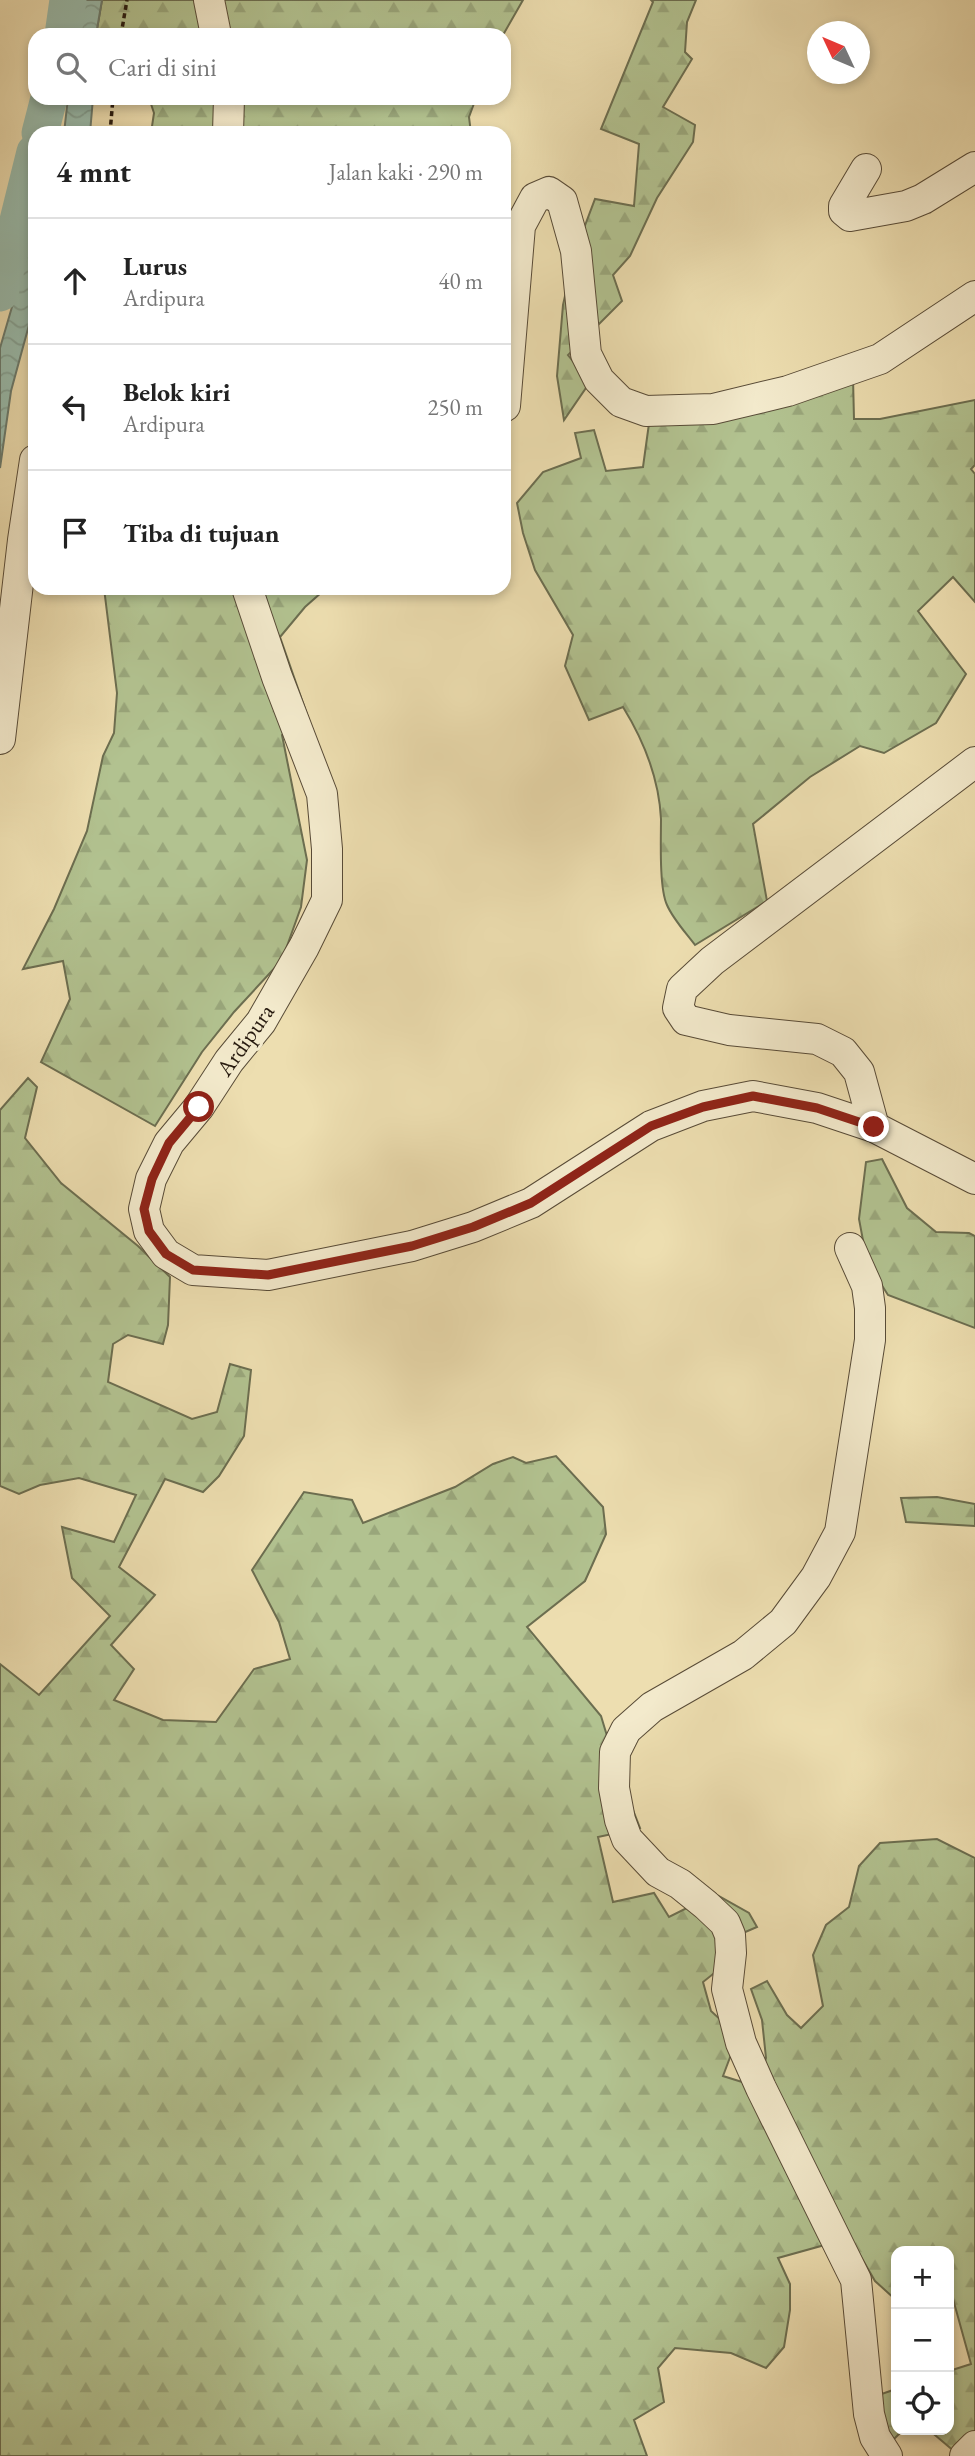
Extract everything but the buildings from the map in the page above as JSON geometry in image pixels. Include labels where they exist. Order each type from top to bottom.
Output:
[{"type":"street","points":[[209,0],[215,28]]},
{"type":"street","points":[[228,126],[229,105]]},
{"type":"street","points":[[866,169],[844,206],[844,211],[850,216],[905,206],[923,199],[975,167]]},
{"type":"street","points":[[511,334],[520,226],[535,198],[549,192],[562,201],[576,251],[586,355],[599,380],[621,402],[646,411],[713,409],[788,391],[880,359],[975,296]]},
{"type":"street","points":[[0,739],[7,622],[28,507]]},
{"type":"street","name":"Ardipura","points":[[249,595],[277,677],[322,794],[327,849],[327,900],[261,1023],[169,1143],[152,1179],[144,1209],[149,1231],[166,1254],[193,1270],[268,1275],[412,1246],[473,1227],[531,1203],[651,1126],[703,1107],[753,1096],[817,1108],[874,1127],[975,1179]]},
{"type":"street","points":[[874,1127],[859,1072],[843,1052],[817,1039],[729,1030],[686,1020],[678,1008],[682,989],[712,961],[975,762]]},
{"type":"street","points":[[850,1248],[867,1286],[870,1340],[840,1532],[816,1577],[783,1622],[743,1655],[652,1707],[626,1730],[615,1752],[614,1788],[620,1820],[628,1839],[658,1872],[680,1884],[725,1923],[730,1935],[727,1989],[741,2043],[856,2280],[869,2414],[875,2437],[887,2456]]},
{"type":"street","points":[[965,2456],[975,2446]]},
{"type":"path","points":[[122,28],[127,0]]},
{"type":"path","points":[[111,126],[112,105]]},
{"type":"green space","points":[[102,0],[523,0],[507,28],[97,28]]},
{"type":"green space","points":[[651,0],[696,0],[687,22],[685,52],[692,59],[663,107],[695,125],[693,142],[657,198],[630,256],[613,275],[622,301],[568,355],[590,382],[564,420],[557,376],[563,305],[575,252],[595,199],[634,206],[639,144],[601,129],[653,2]]},
{"type":"green space","points":[[151,105],[473,105],[469,117],[470,126],[152,126],[154,113]]},
{"type":"green space","points":[[853,378],[854,419],[880,419],[975,400],[975,465],[971,469],[975,474],[975,602],[953,577],[918,611],[966,674],[936,723],[884,753],[860,746],[810,777],[753,824],[767,901],[695,945],[673,915],[664,897],[660,804],[644,747],[623,707],[589,720],[565,666],[573,635],[535,570],[517,503],[543,472],[581,458],[575,433],[594,430],[606,471],[643,467],[651,409]]},
{"type":"green space","points":[[105,595],[319,595],[280,637],[310,723],[282,735],[307,860],[301,907],[282,960],[202,1052],[155,1126],[41,1062],[70,999],[63,961],[23,969],[54,909],[87,831],[103,756],[114,733],[117,693]]},
{"type":"green space","points":[[28,1078],[37,1087],[25,1138],[61,1183],[138,1246],[170,1277],[168,1325],[163,1344],[128,1335],[113,1344],[108,1382],[192,1419],[217,1412],[230,1364],[251,1370],[244,1436],[219,1476],[203,1492],[165,1479],[119,1567],[155,1595],[111,1645],[134,1669],[114,1700],[163,1720],[216,1722],[254,1669],[290,1659],[279,1622],[252,1570],[304,1492],[352,1500],[363,1523],[455,1487],[493,1464],[513,1457],[526,1463],[556,1456],[603,1507],[606,1534],[585,1581],[527,1627],[601,1716],[617,1769],[640,1828],[598,1837],[613,1902],[654,1893],[669,1917],[715,1894],[749,1913],[757,1927],[722,1942],[723,1966],[703,1982],[711,2011],[738,2036],[723,2076],[758,2087],[766,2058],[762,2020],[751,1989],[767,1981],[787,2015],[801,2028],[823,2006],[813,1955],[826,1925],[849,1907],[859,1866],[880,1843],[937,1839],[975,1858],[975,2438],[955,2452],[935,2435],[954,2435],[954,2369],[971,2364],[954,2303],[954,2246],[891,2246],[891,2295],[875,2281],[850,2238],[778,2258],[790,2284],[790,2310],[784,2347],[766,2368],[731,2353],[675,2348],[658,2368],[664,2402],[634,2420],[647,2456],[0,2456],[0,1664],[39,1695],[110,1616],[72,1578],[62,1527],[114,1542],[136,1495],[79,1478],[40,1485],[19,1494],[0,1486],[0,1110]]},
{"type":"green space","points":[[882,1159],[907,1208],[936,1232],[969,1233],[975,1236],[975,1328],[888,1295],[867,1262],[859,1219],[866,1162]]},
{"type":"green space","points":[[937,1497],[975,1504],[975,1526],[906,1522],[901,1498]]},
{"type":"green space","points":[[891,2391],[891,2435],[898,2435],[893,2440],[870,2398]]},
{"type":"water","points":[[78,0],[102,0],[97,28],[75,28]]},
{"type":"water","points":[[67,105],[92,105],[91,126],[65,126]]},
{"type":"water","points":[[28,252],[28,329],[11,391],[0,468],[0,348]]},
{"type":"waterway","points":[[64,28],[68,0]]},
{"type":"waterway","points":[[42,126],[47,105]]},
{"type":"waterway","points":[[0,293],[28,180]]},
{"type":"route","points":[[199,1107],[169,1143],[152,1179],[144,1209],[149,1231],[166,1254],[193,1270],[268,1275],[412,1246],[473,1227],[531,1203],[651,1126],[703,1107],[753,1096],[817,1108],[874,1127]]}]
